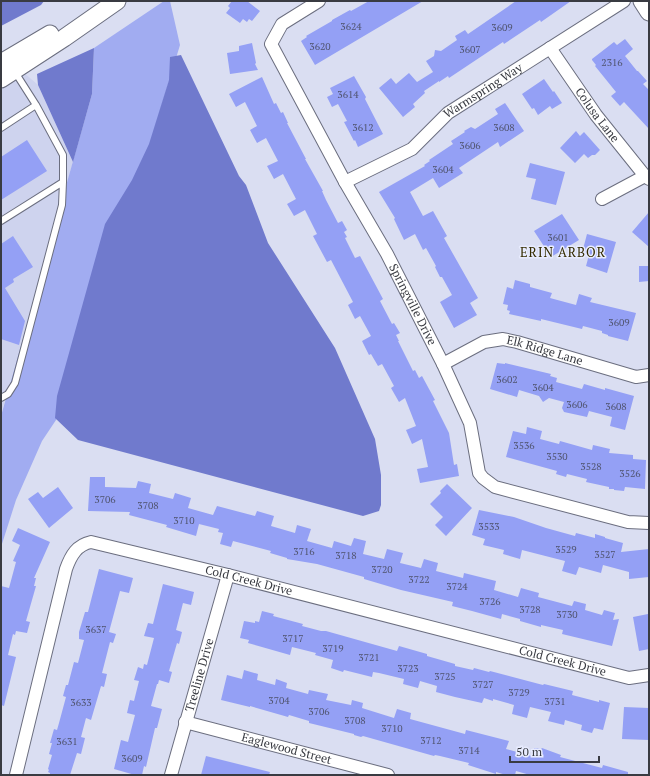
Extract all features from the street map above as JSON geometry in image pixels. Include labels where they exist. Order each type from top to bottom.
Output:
[{"type":"main road","points":[[642,1],[649,12]]},
{"type":"main road","points":[[5,71],[64,38],[111,5]]},
{"type":"street","name":"Springville Drive","points":[[319,1],[282,24],[271,44],[387,254],[443,364],[470,423],[479,473],[482,478],[495,487],[628,522],[649,523]]},
{"type":"street","name":"Warmspring Way","points":[[346,182],[412,149],[448,113],[624,1]]},
{"type":"street","name":"Colusa Lane","points":[[550,48],[596,115],[647,178]]},
{"type":"street","points":[[602,199],[647,178]]},
{"type":"street","name":"Elk Ridge Lane","points":[[443,364],[484,342],[503,339],[636,377],[649,375]]},
{"type":"street","name":"Cold Creek Drive","points":[[16,775],[61,588],[70,558],[77,549],[86,543],[98,543],[228,575],[629,678],[649,675]]},
{"type":"street","name":"Treeline Drive","points":[[171,775],[228,575]]},
{"type":"street","name":"Eaglewood Street","points":[[185,722],[388,775]]},
{"type":"lane","points":[[1,398],[8,394],[14,383],[62,205],[63,182],[63,155],[36,105],[5,71]]},
{"type":"lane","points":[[1,128],[36,105]]},
{"type":"lane","points":[[1,221],[63,182]]},
{"type":"shaded area","points":[[1,1],[44,1],[41,5],[1,26]]},
{"type":"shaded area","points":[[164,1],[170,1],[180,45],[149,147],[58,417],[42,441],[16,500],[1,547],[1,416],[92,94],[94,48]]},
{"type":"shaded area","points":[[94,48],[92,94],[73,162],[38,85],[37,74]]},
{"type":"shaded area","points":[[1,53],[38,85],[73,162],[1,414]]},
{"type":"shaded area","points":[[181,55],[239,176],[246,185],[268,243],[335,348],[375,439],[381,475],[381,505],[379,511],[363,516],[78,440],[55,418],[57,396],[105,224],[132,180],[149,144],[169,80],[170,57]]},
{"type":"building","points":[[232,1],[247,1],[260,11],[252,21],[249,19],[247,22],[243,19],[240,23],[226,13],[230,8],[228,6]]},
{"type":"building","points":[[369,1],[423,1],[315,65],[301,41],[307,37],[306,36],[332,20]]},
{"type":"building","points":[[516,1],[571,1],[541,22],[540,20],[504,44],[503,42],[449,78],[448,76],[424,91],[425,93],[413,104],[415,107],[403,117],[379,88],[391,78],[396,84],[409,73],[417,82],[433,72],[426,61],[434,56],[435,50],[441,51],[457,40],[455,36],[465,30],[468,34]]},
{"type":"building","points":[[625,39],[633,49],[625,56],[647,81],[643,84],[649,90],[649,129],[624,102],[620,106],[611,96],[616,92],[592,60],[614,42],[617,45]]},
{"type":"building","points":[[252,43],[255,64],[258,70],[230,74],[227,53],[239,51],[239,46]]},
{"type":"building","points":[[354,76],[366,97],[365,99],[383,134],[358,147],[344,122],[347,121],[338,104],[332,107],[327,97],[333,94],[330,88]]},
{"type":"building","points":[[262,77],[274,104],[276,103],[281,113],[283,112],[287,123],[338,223],[342,221],[347,230],[344,232],[347,237],[345,238],[355,258],[360,256],[383,299],[380,301],[392,324],[394,323],[400,333],[396,335],[398,341],[413,371],[415,370],[419,378],[422,376],[435,400],[433,401],[449,433],[454,465],[457,464],[459,476],[420,483],[417,469],[428,467],[422,439],[412,444],[406,430],[416,426],[405,398],[399,402],[391,388],[394,386],[382,364],[378,366],[371,354],[369,355],[362,341],[371,336],[360,316],[355,319],[348,305],[353,302],[331,260],[327,262],[313,236],[317,234],[305,210],[294,216],[287,204],[296,199],[283,174],[274,179],[267,166],[278,161],[266,138],[257,143],[250,130],[257,126],[245,102],[236,107],[229,94]]},
{"type":"building","points":[[544,79],[562,103],[552,109],[550,106],[538,115],[522,94]]},
{"type":"building","points":[[505,103],[524,131],[500,147],[498,142],[459,168],[463,173],[439,188],[433,178],[410,192],[423,216],[433,211],[447,236],[444,238],[478,298],[470,303],[477,315],[454,328],[440,302],[452,295],[442,277],[440,277],[426,248],[423,250],[415,234],[404,240],[394,219],[395,218],[379,192],[425,166],[424,165],[430,161],[429,160],[453,144],[451,141],[465,132],[464,131],[471,127],[475,129],[498,114],[495,109]]},
{"type":"building","points":[[576,131],[580,136],[584,132],[600,150],[595,155],[588,158],[584,154],[575,163],[560,148]]},
{"type":"building","points":[[27,140],[47,171],[1,200],[1,157]]},
{"type":"building","points":[[530,163],[565,172],[556,205],[531,199],[536,179],[526,177]]},
{"type":"building","points":[[649,212],[649,247],[632,232]]},
{"type":"building","points":[[562,214],[579,240],[551,257],[534,231]]},
{"type":"building","points":[[587,234],[616,242],[607,273],[586,266],[589,255],[582,253]]},
{"type":"building","points":[[13,236],[33,267],[13,279],[14,282],[5,288],[25,321],[19,345],[1,339],[1,244]]},
{"type":"building","points":[[639,266],[649,266],[649,281],[639,282]]},
{"type":"building","points":[[515,280],[530,284],[530,287],[552,293],[550,298],[576,305],[579,294],[592,298],[590,302],[636,313],[628,341],[608,336],[602,333],[602,331],[583,326],[582,329],[541,319],[541,321],[509,314],[510,311],[507,310],[508,305],[503,304],[507,287],[513,289]]},
{"type":"building","points":[[497,363],[505,363],[551,374],[550,376],[557,378],[556,382],[582,389],[584,384],[634,396],[625,430],[610,426],[612,417],[589,411],[587,417],[564,412],[562,408],[564,402],[549,398],[543,402],[539,396],[519,390],[517,397],[490,389]]},
{"type":"building","points":[[527,427],[542,431],[540,439],[559,444],[560,441],[592,450],[593,445],[610,449],[609,453],[633,455],[633,459],[646,460],[645,489],[625,487],[624,491],[609,489],[609,487],[586,482],[587,479],[567,474],[566,477],[556,474],[557,471],[506,457],[513,431],[526,434]]},
{"type":"building","points":[[90,477],[105,477],[105,487],[136,488],[138,481],[151,484],[149,493],[173,499],[175,493],[191,498],[188,508],[213,515],[217,506],[255,516],[257,511],[274,516],[271,526],[295,533],[297,525],[311,529],[307,541],[332,548],[334,541],[351,546],[354,538],[366,541],[363,554],[384,559],[387,549],[403,553],[400,563],[421,568],[424,559],[438,563],[436,571],[463,578],[464,573],[496,581],[494,590],[518,597],[521,588],[539,593],[538,597],[572,606],[574,601],[586,604],[585,610],[602,615],[604,610],[615,613],[613,620],[619,619],[612,646],[562,634],[563,630],[541,625],[541,627],[502,614],[501,619],[452,606],[453,602],[401,590],[364,579],[364,577],[317,564],[287,559],[270,553],[271,551],[233,541],[231,547],[220,544],[223,533],[218,532],[219,529],[199,524],[196,536],[166,527],[167,525],[129,515],[130,512],[88,511]]},
{"type":"building","points":[[447,484],[472,508],[446,536],[435,525],[443,517],[430,504],[441,493],[440,491]]},
{"type":"building","points":[[58,487],[73,508],[49,528],[28,499],[38,492],[43,498]]},
{"type":"building","points":[[479,510],[514,517],[575,536],[576,533],[595,538],[595,534],[623,543],[621,552],[649,549],[649,577],[629,579],[629,572],[603,565],[601,573],[579,567],[576,575],[562,571],[565,561],[522,550],[520,559],[503,554],[504,550],[483,545],[485,539],[472,535]]},
{"type":"building","points":[[18,528],[50,542],[34,578],[36,578],[34,586],[36,586],[26,621],[30,622],[27,633],[16,631],[15,635],[13,634],[8,655],[16,657],[4,706],[1,705],[1,586],[9,588],[16,562],[13,561],[20,545],[12,541]]},
{"type":"building","points":[[99,569],[133,578],[129,593],[120,591],[109,632],[116,634],[113,643],[110,642],[102,673],[107,674],[104,687],[101,686],[91,720],[86,718],[81,737],[85,738],[81,754],[77,753],[70,775],[50,775],[48,769],[52,755],[49,754],[52,743],[50,743],[54,729],[57,730],[66,697],[63,696],[66,685],[68,685],[74,662],[78,663],[84,640],[79,639],[79,632],[85,612],[88,612]]},
{"type":"building","points":[[163,584],[194,592],[191,605],[183,603],[176,630],[182,632],[179,644],[177,643],[169,671],[172,672],[169,683],[159,680],[157,684],[151,706],[162,709],[157,728],[155,728],[146,767],[144,766],[142,775],[135,775],[114,769],[121,740],[128,742],[135,715],[127,713],[130,700],[134,701],[139,681],[134,680],[138,667],[143,669],[144,664],[147,665],[154,638],[144,636],[148,623],[153,624]]},
{"type":"building","points":[[262,611],[274,614],[273,616],[303,624],[302,626],[326,631],[397,651],[399,646],[455,664],[455,666],[473,670],[474,668],[490,671],[573,691],[572,695],[599,702],[599,700],[610,703],[603,730],[594,728],[592,733],[581,730],[582,725],[565,720],[564,725],[548,721],[551,712],[530,707],[527,718],[512,714],[514,705],[493,699],[493,701],[484,698],[482,703],[455,697],[436,692],[437,686],[420,681],[418,688],[403,684],[404,679],[379,673],[373,672],[372,677],[344,670],[343,672],[331,668],[333,660],[315,655],[316,653],[292,647],[290,655],[248,643],[249,640],[240,638],[244,621],[255,623],[255,621],[259,622]]},
{"type":"building","points":[[648,614],[649,649],[639,651],[633,617]]},
{"type":"building","points":[[244,670],[258,674],[257,680],[275,685],[276,679],[287,683],[286,688],[308,694],[309,690],[328,694],[326,700],[351,705],[352,700],[363,703],[362,708],[394,718],[397,709],[411,713],[410,719],[465,734],[466,730],[509,741],[506,749],[532,756],[534,748],[542,748],[561,755],[560,757],[602,768],[603,765],[628,772],[628,775],[530,775],[516,771],[515,775],[506,775],[496,772],[496,774],[468,765],[469,763],[434,756],[363,736],[361,737],[309,723],[309,721],[289,715],[288,717],[250,706],[221,700],[227,675],[242,679]]},
{"type":"building","points":[[624,707],[649,708],[649,740],[622,739]]},
{"type":"building","points":[[206,756],[270,772],[269,775],[201,775]]},
{"type":"district","name":"ERIN ARBOR","points":[[563,252]]}]
